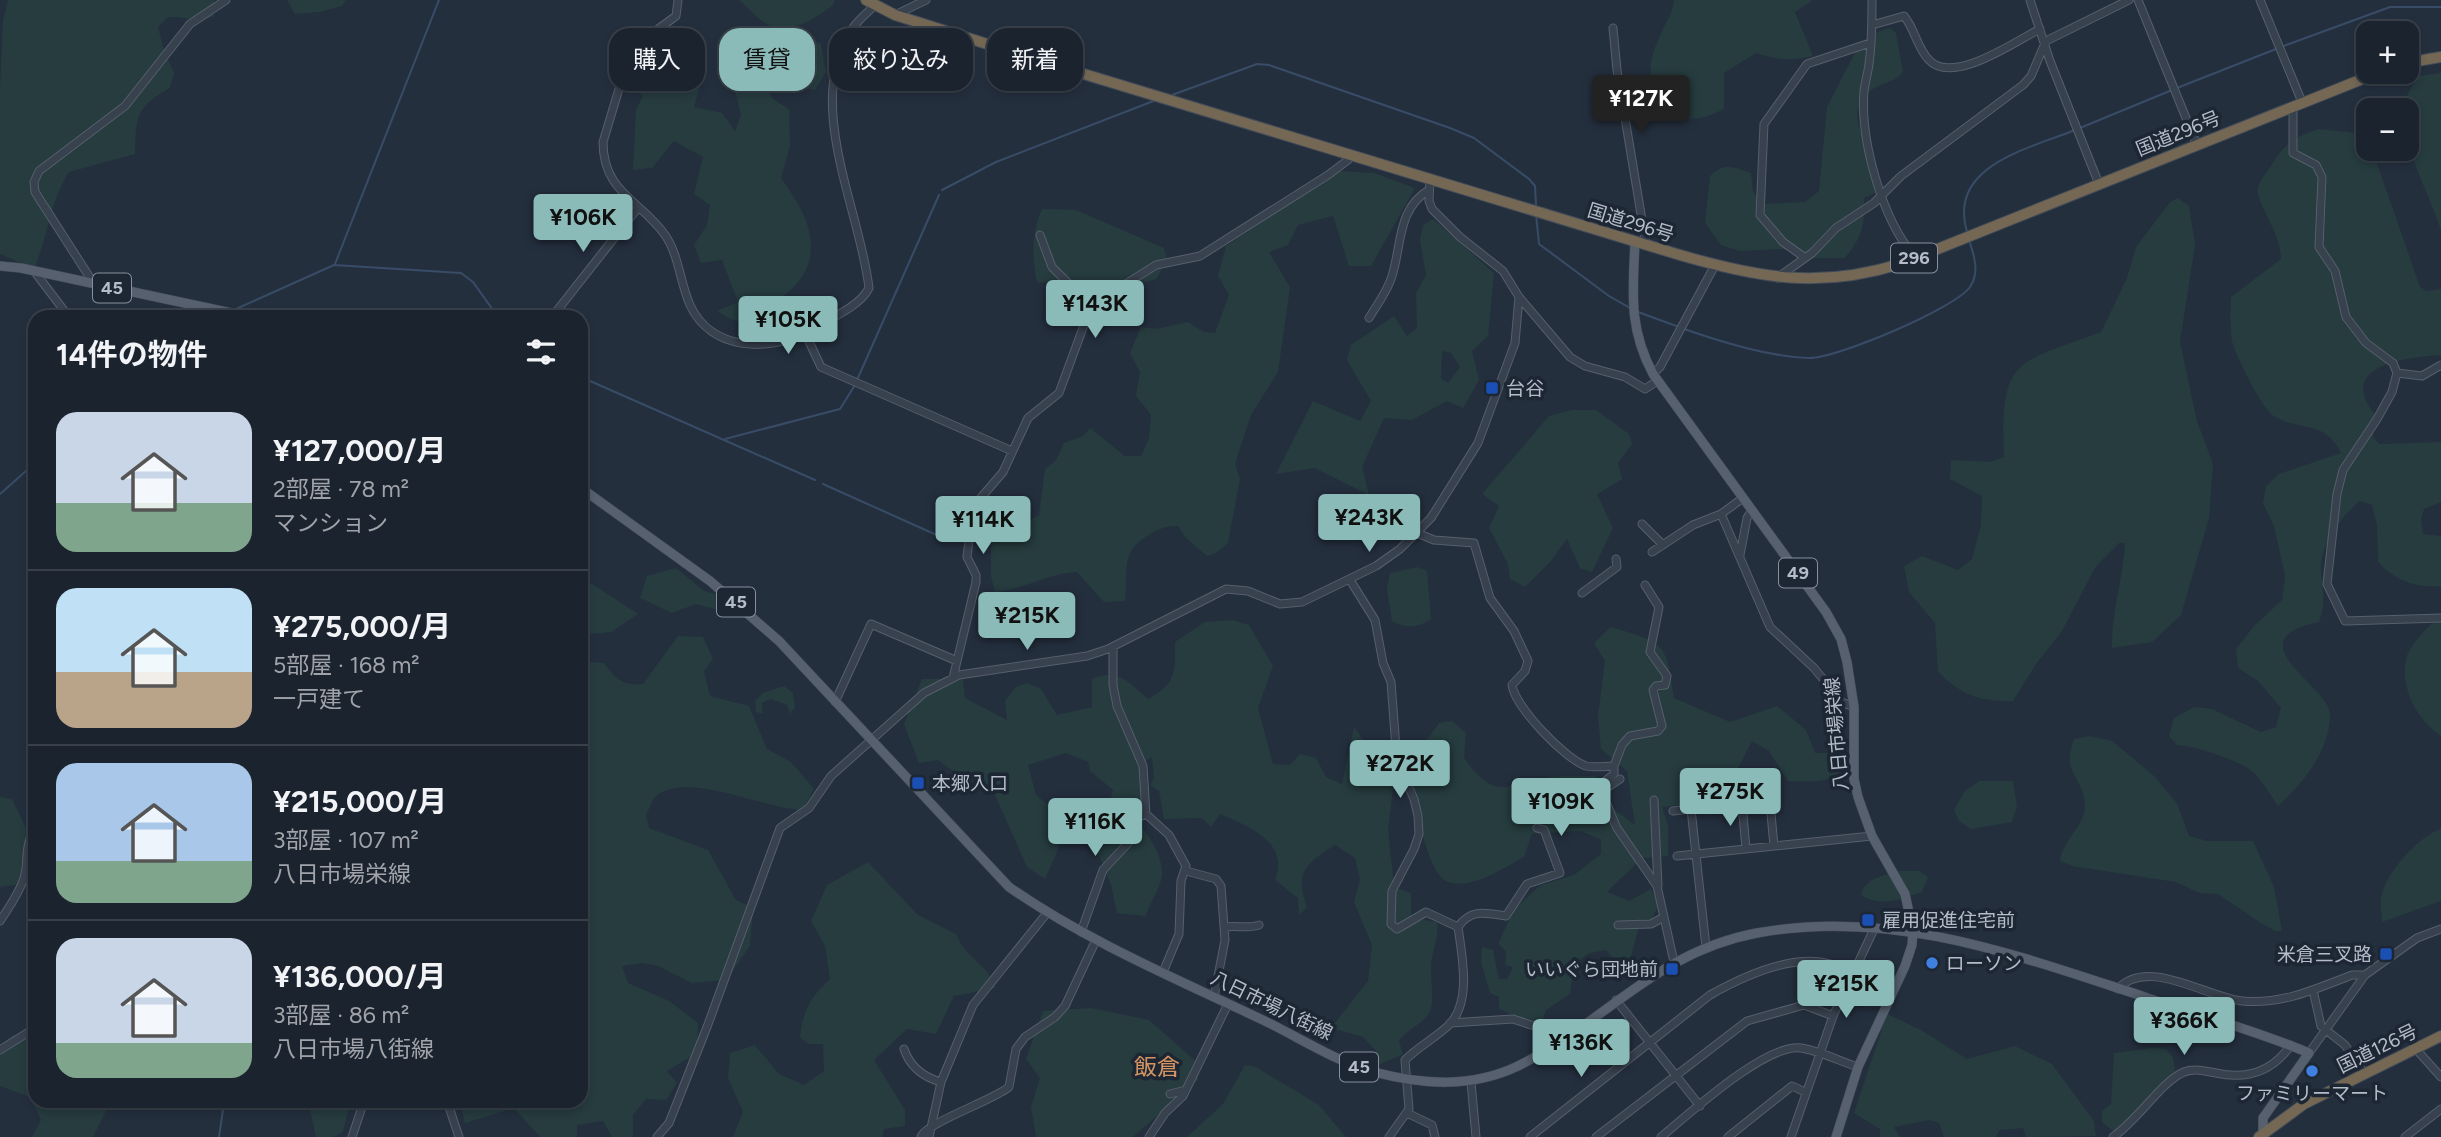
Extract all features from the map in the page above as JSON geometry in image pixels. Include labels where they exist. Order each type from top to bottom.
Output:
[{"type":"highway","name":"国道296号","points":[[870,3],[895,15],[1350,154],[1429,184],[1715,265],[1776,278],[1809,280],[1853,276],[1915,257],[2356,81]]},
{"type":"highway","points":[[2419,61],[2441,57]]},
{"type":"highway","name":"国道126号","points":[[2261,1135],[2304,1104],[2415,1048],[2440,1039]]},
{"type":"main road","name":"八日市場栄線","points":[[1640,243],[1633,320],[1636,337],[1655,378],[1826,612],[1841,639],[1854,707],[1854,779],[1872,836],[1905,894],[1913,931],[1912,945],[1858,1067],[1836,1137]]},
{"type":"main road","name":"45","points":[[0,266],[215,310]]},
{"type":"main road","name":"八日市場八街線","points":[[588,493],[732,599],[779,641],[1000,878],[1047,914],[1355,1065],[1405,1078],[1471,1082],[1520,1065],[1674,962],[1706,947],[1754,934],[1787,929],[1875,927],[1913,931],[1981,945],[2309,1053]]},
{"type":"main road","points":[[2261,1135],[2263,1118],[2309,1053]]},
{"type":"street","points":[[95,285],[35,192],[34,182],[39,171],[125,106],[190,24],[226,0]]},
{"type":"street","points":[[678,0],[676,16],[631,49],[603,142],[610,179],[637,209],[659,226],[671,244],[689,302],[704,328],[746,346],[781,344],[805,333],[840,313],[867,293],[869,288],[834,120],[831,89],[850,31],[870,3]]},
{"type":"street","points":[[895,15],[926,0]]},
{"type":"street","points":[[1872,0],[1871,43],[1864,90],[1864,126],[1876,181],[1906,247],[1915,257]]},
{"type":"street","points":[[2030,0],[2046,41],[2050,61],[2099,184]]},
{"type":"street","points":[[1776,278],[1812,253],[1836,228],[1883,195],[1900,176],[2023,85],[2031,76],[2046,41],[2129,0]]},
{"type":"street","points":[[2138,0],[2197,145]]},
{"type":"street","points":[[2260,0],[2297,104],[2292,153],[2316,165],[2322,177],[2319,247],[2335,271],[2343,311],[2366,343],[2393,363],[2397,373],[2392,392],[2378,419],[2343,470],[2337,494],[2327,584],[2345,621],[2441,618]]},
{"type":"street","points":[[1872,25],[1905,16],[1927,57],[1943,66],[1969,64],[1988,58],[2040,29]]},
{"type":"street","points":[[1613,28],[1640,243]]},
{"type":"street","points":[[1804,257],[1783,242],[1760,215],[1764,124],[1807,64],[1871,43]]},
{"type":"street","points":[[953,678],[976,582],[968,557],[973,507],[1003,472],[1028,418],[1059,393],[1091,306],[1156,265],[1199,256],[1328,174],[1348,160],[1350,154]]},
{"type":"street","points":[[1429,184],[1432,209],[1460,237],[1503,271],[1519,297],[1576,361],[1625,377],[1646,389],[1655,378],[1715,265]]},
{"type":"street","points":[[1369,318],[1392,277],[1402,226],[1429,184]]},
{"type":"street","points":[[558,310],[637,209]]},
{"type":"street","points":[[1040,235],[1052,267],[1091,306]]},
{"type":"street","points":[[34,271],[64,310]]},
{"type":"street","points":[[657,1137],[669,1123],[707,1027],[779,828],[809,808],[831,776],[924,693],[953,678],[974,671],[1065,662],[1113,647],[1226,589],[1248,591],[1272,603],[1291,604],[1350,580],[1376,566],[1432,518],[1478,443],[1515,344],[1519,297]]},
{"type":"street","points":[[805,333],[821,367],[1012,450]]},
{"type":"street","points":[[2397,373],[2422,376],[2441,365]]},
{"type":"street","points":[[1652,552],[1693,525],[1721,514],[1743,498]]},
{"type":"street","points":[[1740,555],[1747,518],[1752,510]]},
{"type":"street","points":[[1721,514],[1770,626],[1814,668],[1842,702],[1854,707]]},
{"type":"street","points":[[1642,524],[1663,545]]},
{"type":"street","points":[[1417,533],[1434,540],[1474,543],[1490,598],[1514,631],[1528,661],[1525,671],[1512,685],[1520,705],[1533,723],[1582,764],[1614,766]]},
{"type":"street","points":[[1582,593],[1617,567],[1616,559]]},
{"type":"street","points":[[1350,580],[1374,620],[1383,663],[1391,682],[1397,761],[1414,799],[1418,816],[1419,834],[1414,849],[1392,891],[1391,924],[1397,929],[1403,928],[1426,912],[1458,927]]},
{"type":"street","points":[[1646,585],[1659,607],[1650,652],[1667,676],[1665,685],[1656,686],[1653,690],[1662,726],[1658,731],[1630,736],[1622,745],[1614,766],[1614,774],[1600,784],[1617,828],[1657,887]]},
{"type":"street","points":[[835,702],[871,624],[957,661]]},
{"type":"street","points":[[1113,647],[1113,685],[1117,706],[1143,766],[1146,814],[1169,835],[1186,871],[1181,881],[1179,934],[1163,972]]},
{"type":"street","points":[[1602,792],[1620,779]]},
{"type":"street","points":[[1654,800],[1657,887],[1674,962]]},
{"type":"street","points":[[1673,811],[1767,800],[1770,803],[1774,846]]},
{"type":"street","points":[[1742,803],[1746,849]]},
{"type":"street","points":[[1691,809],[1706,947]]},
{"type":"street","points":[[1081,932],[1103,870],[1129,842],[1139,817],[1146,814]]},
{"type":"street","points":[[1389,1137],[1407,1113],[1410,1097],[1405,1078],[1405,1060],[1450,1023],[1462,995],[1458,927],[1469,916],[1478,912],[1510,914],[1527,884],[1560,873],[1544,830],[1537,828]]},
{"type":"street","points":[[1677,856],[1872,836]]},
{"type":"street","points":[[0,921],[18,894],[25,875],[28,840]]},
{"type":"street","points":[[1186,871],[1220,882],[1221,919],[1225,927],[1214,997]]},
{"type":"street","points":[[929,1137],[941,1082],[978,998],[1047,914]]},
{"type":"street","points":[[1618,925],[1651,924],[1664,917]]},
{"type":"street","points":[[1225,927],[1241,924],[1253,928],[1259,925]]},
{"type":"street","points":[[1790,1136],[1833,1016],[1875,927]]},
{"type":"street","points":[[2309,1053],[2365,975],[2417,938],[2441,929]]},
{"type":"street","points":[[921,1137],[922,1132],[987,1102],[1009,1087],[1016,1049],[1025,1037],[1055,1017],[1065,1006],[1096,940]]},
{"type":"street","points":[[1530,1137],[1710,995],[1755,974],[1802,962],[1832,964],[1853,975]]},
{"type":"street","points":[[2118,989],[2130,980],[2163,977],[2231,999],[2275,1002],[2352,975],[2365,975]]},
{"type":"street","points":[[2314,990],[2321,1026],[2345,1045],[2364,1073]]},
{"type":"street","points":[[1616,1000],[1700,1106]]},
{"type":"street","points":[[1149,1137],[1186,1090],[1228,1003]]},
{"type":"street","points":[[1596,1137],[1733,1029],[1767,1013],[1804,1005],[1833,1016]]},
{"type":"street","points":[[1450,1023],[1513,1019],[1531,1025],[1559,1026],[1569,1034]]},
{"type":"street","points":[[0,1050],[28,1032]]},
{"type":"street","points":[[2113,1137],[2148,1108],[2171,1078],[2188,1070],[2245,1077],[2269,1067],[2291,1045]]},
{"type":"street","points":[[1666,1136],[1747,1068],[1763,1059],[1801,1047],[1858,1067]]},
{"type":"street","points":[[2415,1048],[2441,1077]]},
{"type":"street","points":[[904,1049],[907,1060],[925,1078],[941,1082]]},
{"type":"street","points":[[1471,1082],[1476,1137]]},
{"type":"street","points":[[1728,1137],[1792,1086],[1805,1092]]},
{"type":"street","points":[[1170,1094],[1186,1090]]},
{"type":"street","points":[[352,1137],[362,1108]]},
{"type":"street","points":[[449,1108],[459,1137]]},
{"type":"street","points":[[2409,1136],[2441,1109]]},
{"type":"street","points":[[1407,1113],[1432,1125],[1435,1137]]},
{"type":"green space","points":[[8,0],[214,0],[214,16],[197,19],[168,17],[158,27],[164,51],[174,73],[170,88],[150,101],[140,114],[135,154],[69,172],[57,195],[34,269],[0,254],[0,86],[3,21]]},
{"type":"green space","points":[[287,0],[346,0],[342,6],[320,12],[295,14]]},
{"type":"green space","points":[[739,0],[834,0],[834,4],[820,14],[795,26],[778,28],[761,20]]},
{"type":"green space","points":[[1674,0],[1813,0],[1795,12],[1813,56],[1784,59],[1756,53],[1724,73],[1724,109],[1693,118],[1661,113],[1652,81],[1651,63]]},
{"type":"green space","points":[[1890,28],[1896,33],[1903,72],[1895,79],[1871,90],[1860,104],[1858,123],[1874,160],[1877,192],[1864,198],[1862,230],[1845,258],[1812,258],[1782,249],[1740,251],[1721,245],[1705,223],[1710,176],[1725,167],[1751,173],[1753,191],[1761,204],[1805,202],[1819,191],[1827,107],[1858,47],[1877,32]]},
{"type":"green space","points":[[815,41],[821,44],[826,72],[815,90]]},
{"type":"green space","points":[[2441,73],[2441,230],[2414,161],[2419,161],[2419,98],[2407,98],[2413,84],[2419,84],[2419,76]]},
{"type":"green space","points":[[635,91],[698,91],[694,107],[722,113],[735,131],[741,115],[735,91],[769,91],[773,99],[789,109],[790,146],[781,178],[805,218],[810,236],[810,257],[803,276],[797,283],[752,319],[743,322],[717,311],[738,302],[722,260],[701,263],[694,245],[707,225],[710,205],[694,194],[703,157],[674,141],[652,168],[633,170],[636,110],[643,96]]},
{"type":"green space","points":[[2319,129],[2356,133],[2356,161],[2376,161],[2420,287],[2427,291],[2441,289],[2441,355],[2412,358],[2381,367],[2370,374],[2364,384],[2365,397],[2374,413],[2373,437],[2379,444],[2441,442],[2441,502],[2424,509],[2421,520],[2423,534],[2441,536],[2441,586],[2406,582],[2378,562],[2377,525],[2372,505],[2360,501],[2338,524],[2323,552],[2323,603],[2319,622],[2294,630],[2284,640],[2284,652],[2292,664],[2326,703],[2330,714],[2329,727],[2326,740],[2314,764],[2278,806],[2251,770],[2212,753],[2177,745],[2169,736],[2174,718],[2194,707],[2212,709],[2261,732],[2276,727],[2281,708],[2258,681],[2238,668],[2236,649],[2254,626],[2282,600],[2285,576],[2274,526],[2263,503],[2266,486],[2279,474],[2341,453],[2327,435],[2283,421],[2269,411],[2243,369],[2232,341],[2231,297],[2281,259],[2277,238],[2258,194],[2260,181],[2286,146]]},
{"type":"green space","points":[[1339,171],[1374,173],[1415,188],[1371,266],[1349,266],[1333,216],[1298,225],[1288,245],[1269,252],[1290,287],[1278,372],[1251,415],[1235,464],[1240,479],[1228,543],[1216,553],[1207,556],[1186,538],[1178,526],[1158,530],[1138,542],[1132,549],[1127,564],[1125,601],[1104,602],[1077,572],[995,592],[991,576],[991,544],[997,537],[1039,515],[1045,469],[1056,460],[1064,443],[1083,436],[1090,428],[1125,456],[1141,456],[1149,438],[1151,415],[1136,396],[1140,372],[1130,353],[1141,327],[1156,329],[1188,322],[1204,332],[1215,333],[1229,295],[1218,276],[1226,246]]},
{"type":"green space","points":[[2178,198],[2189,206],[2195,245],[2180,342],[2197,421],[2213,464],[2209,518],[2181,615],[2152,642],[2112,648],[2113,622],[2125,543],[2119,543],[2096,566],[2062,631],[2036,664],[2013,701],[1972,696],[1955,687],[1938,672],[1935,623],[1909,592],[1904,566],[1922,556],[1958,570],[1972,559],[1981,525],[1982,496],[1950,479],[1951,460],[1990,462],[2004,457],[2003,424],[2010,382],[2019,369],[2031,359],[2101,332],[2127,278],[2136,247],[2170,202]]},
{"type":"green space","points":[[1042,209],[1076,210],[1164,248],[1167,260],[1156,279],[1091,298],[1071,280],[1037,283],[1034,246]]},
{"type":"green space","points":[[1433,219],[1494,273],[1488,336],[1472,351],[1479,380],[1463,408],[1447,401],[1412,420],[1384,418],[1362,467],[1369,495],[1315,468],[1276,474],[1313,401],[1360,421],[1371,401],[1347,360],[1351,345],[1394,316],[1407,336],[1417,328],[1416,293],[1426,275],[1420,240],[1423,225]],"holes":[[[1442,351],[1451,353],[1460,367],[1448,383],[1441,378]]]},
{"type":"green space","points":[[1572,410],[1596,410],[1629,434],[1632,444],[1618,463],[1622,479],[1597,494],[1613,528],[1592,572],[1580,568],[1567,539],[1550,562],[1525,587],[1510,579],[1508,564],[1489,528],[1499,506],[1482,494],[1549,416]]},
{"type":"green space","points":[[1417,567],[1427,571],[1431,619],[1417,626],[1402,625],[1392,621],[1387,589],[1390,573]]},
{"type":"green space","points":[[676,568],[704,591],[719,595],[741,616],[696,604],[672,613],[640,598],[647,576]]},
{"type":"green space","points":[[588,581],[638,614],[611,632],[591,634],[588,629]]},
{"type":"green space","points":[[2441,615],[2441,736],[2417,711],[2407,690],[2405,667],[2413,645]]},
{"type":"green space","points":[[1233,620],[1249,625],[1273,666],[1258,708],[1273,764],[1290,765],[1300,754],[1316,758],[1326,777],[1342,784],[1354,727],[1394,782],[1388,829],[1394,887],[1411,893],[1411,918],[1437,922],[1437,934],[1431,966],[1432,998],[1428,1015],[1399,1041],[1403,1054],[1374,1067],[1376,1051],[1363,1037],[1331,1028],[1368,981],[1372,945],[1354,902],[1360,880],[1355,858],[1335,845],[1310,864],[1302,877],[1307,907],[1299,915],[1298,898],[1275,880],[1277,855],[1264,837],[1220,814],[1211,827],[1202,818],[1164,819],[1159,791],[1150,785],[1154,778],[1152,757],[1145,761],[1142,777],[1143,811],[1132,817],[1156,848],[1162,877],[1146,916],[1117,913],[1111,885],[1096,848],[1113,790],[1090,771],[1088,762],[1066,753],[1028,765],[1036,795],[1063,817],[1084,802],[1088,831],[1064,836],[1045,879],[1027,867],[991,786],[957,774],[938,760],[919,763],[904,724],[922,679],[963,679],[965,698],[1007,720],[1005,701],[1016,687],[1027,683],[1041,689],[1057,715],[1092,707],[1092,679],[1101,676],[1122,678],[1148,699],[1164,688],[1172,676],[1175,642],[1205,622]]},
{"type":"green space","points":[[1611,627],[1642,637],[1660,647],[1668,665],[1674,698],[1730,722],[1777,706],[1806,730],[1815,753],[1839,753],[1845,767],[1827,779],[1788,781],[1769,751],[1752,741],[1734,776],[1720,779],[1708,801],[1662,807],[1668,825],[1668,856],[1642,858],[1607,892],[1629,901],[1651,889],[1658,906],[1651,920],[1641,919],[1626,975],[1615,967],[1616,962],[1606,950],[1590,953],[1574,963],[1570,994],[1546,1010],[1542,1022],[1518,1017],[1499,1009],[1499,997],[1490,993],[1481,962],[1482,947],[1493,950],[1499,979],[1507,979],[1513,967],[1505,965],[1506,951],[1498,944],[1514,909],[1541,885],[1574,875],[1601,854],[1601,839],[1581,831],[1532,834],[1524,857],[1477,881],[1458,884],[1448,882],[1432,863],[1420,826],[1414,787],[1414,759],[1439,723],[1452,721],[1466,733],[1464,758],[1485,781],[1503,787],[1551,777],[1596,776],[1615,810],[1635,825],[1627,771],[1601,749],[1598,716],[1605,661],[1594,643]]},
{"type":"green space","points":[[678,636],[703,637],[713,659],[704,671],[710,696],[749,706],[767,749],[791,762],[814,789],[803,810],[687,787],[670,789],[656,796],[646,815],[649,828],[708,850],[736,900],[753,908],[750,946],[726,980],[692,983],[658,966],[642,963],[622,966],[628,983],[669,1001],[698,1023],[697,1053],[667,1071],[677,1083],[666,1100],[646,1099],[633,1115],[633,1137],[612,1137],[603,1121],[577,1125],[577,1137],[540,1137],[514,1108],[588,1108],[588,662],[604,663],[620,680],[630,684],[643,684]]},
{"type":"green space","points":[[784,686],[793,693],[795,707],[790,714],[787,705],[771,699],[762,703],[763,714],[756,712],[755,701],[763,693]]},
{"type":"green space","points":[[2089,736],[2112,741],[2154,776],[2177,803],[2189,836],[2207,841],[2253,841],[2274,887],[2282,931],[2275,931],[2261,923],[2218,894],[2199,893],[2176,882],[2072,866],[2060,861],[2081,820],[2085,806],[2084,796],[2071,768],[2070,751],[2074,739]]},
{"type":"green space","points":[[1979,781],[2013,781],[2017,806],[2012,822],[1971,829],[1959,821],[1954,810],[1965,791]]},
{"type":"green space","points":[[0,797],[12,799],[28,832],[28,846],[20,884],[0,887]]},
{"type":"green space","points":[[2441,829],[2441,901],[2382,922],[2381,902],[2388,879],[2412,848]]},
{"type":"green space","points":[[868,862],[918,915],[956,934],[965,950],[987,972],[996,988],[954,996],[936,1034],[907,1029],[874,1060],[905,1110],[905,1126],[884,1129],[882,1137],[733,1137],[743,1112],[728,1078],[730,1053],[755,1045],[779,1074],[804,1085],[824,1071],[823,1044],[809,1044],[800,1038],[809,1005],[830,979],[825,946],[811,921],[827,885]]},
{"type":"green space","points":[[1901,871],[1919,871],[1928,877],[1922,892],[1884,902],[1861,895],[1871,881]]},
{"type":"green space","points":[[1091,1008],[1149,1020],[1198,1063],[1198,1080],[1133,1137],[1036,1137],[1031,1107],[1040,1078],[1026,1059],[1043,1011]]},
{"type":"green space","points":[[1887,1014],[1921,1030],[1967,1059],[2015,1046],[2052,1064],[2094,1121],[2096,1136],[2026,1137],[2023,1128],[2000,1130],[1996,1137],[1944,1137],[1939,1123],[1929,1120],[1894,1127],[1900,1137],[1880,1137],[1880,1129],[1854,1113]]},
{"type":"green space","points":[[13,1035],[28,1039],[28,1096],[0,1086],[0,1045]]},
{"type":"green space","points":[[2166,1049],[2173,1057],[2175,1072],[2145,1106],[2114,1132],[2102,1122],[2102,1111],[2111,1104],[2114,1053]]},
{"type":"green space","points":[[1245,1065],[1256,1067],[1319,1105],[1346,1137],[1187,1137],[1223,1104]]},
{"type":"green space","points":[[35,1108],[108,1108],[93,1137],[32,1137],[41,1120]]},
{"type":"green space","points":[[310,1108],[348,1108],[343,1132],[333,1137],[316,1137]]},
{"type":"green space","points":[[462,1108],[514,1108],[465,1123]]},
{"type":"waterway","points":[[335,264],[439,0]]},
{"type":"waterway","points":[[2281,47],[2390,7],[2441,7]]},
{"type":"waterway","points":[[2177,88],[2276,49]]},
{"type":"waterway","points":[[1172,95],[1257,64],[1269,65],[1474,138],[1529,179],[1535,186],[1536,205]]},
{"type":"waterway","points":[[2080,128],[2172,90]]},
{"type":"waterway","points":[[942,190],[996,162],[1156,100]]},
{"type":"waterway","points":[[1967,232],[1964,209],[1969,191],[1980,176],[2015,153],[2075,130]]},
{"type":"waterway","points":[[857,380],[939,195]]},
{"type":"waterway","points":[[1536,214],[1539,244],[1609,296],[1630,308]]},
{"type":"waterway","points":[[1684,329],[1778,355],[1810,358],[1844,350],[1894,331],[1960,296],[1970,287],[1975,275],[1969,240]]},
{"type":"waterway","points":[[236,309],[334,265],[461,273],[473,282],[493,310]]},
{"type":"waterway","points":[[1638,312],[1679,327]]},
{"type":"waterway","points":[[588,380],[815,480]]},
{"type":"waterway","points":[[725,439],[840,409],[855,385]]},
{"type":"waterway","points":[[0,494],[28,469]]},
{"type":"waterway","points":[[823,484],[950,541]]},
{"type":"waterway","points":[[219,1137],[223,1108]]},
{"type":"place","name":"台谷","points":[[1492,388]]},
{"type":"place","name":"本郷入口","points":[[918,783]]},
{"type":"place","name":"雇用促進住宅前","points":[[1868,920]]},
{"type":"place","name":"米倉三叉路","points":[[2386,954]]},
{"type":"place","name":"ローソン","points":[[1932,963]]},
{"type":"place","name":"いいぐら団地前","points":[[1672,969]]},
{"type":"place","name":"ファミリーマート","points":[[2312,1071]]},
{"type":"district","name":"飯倉","points":[[1157,1067]]}]
